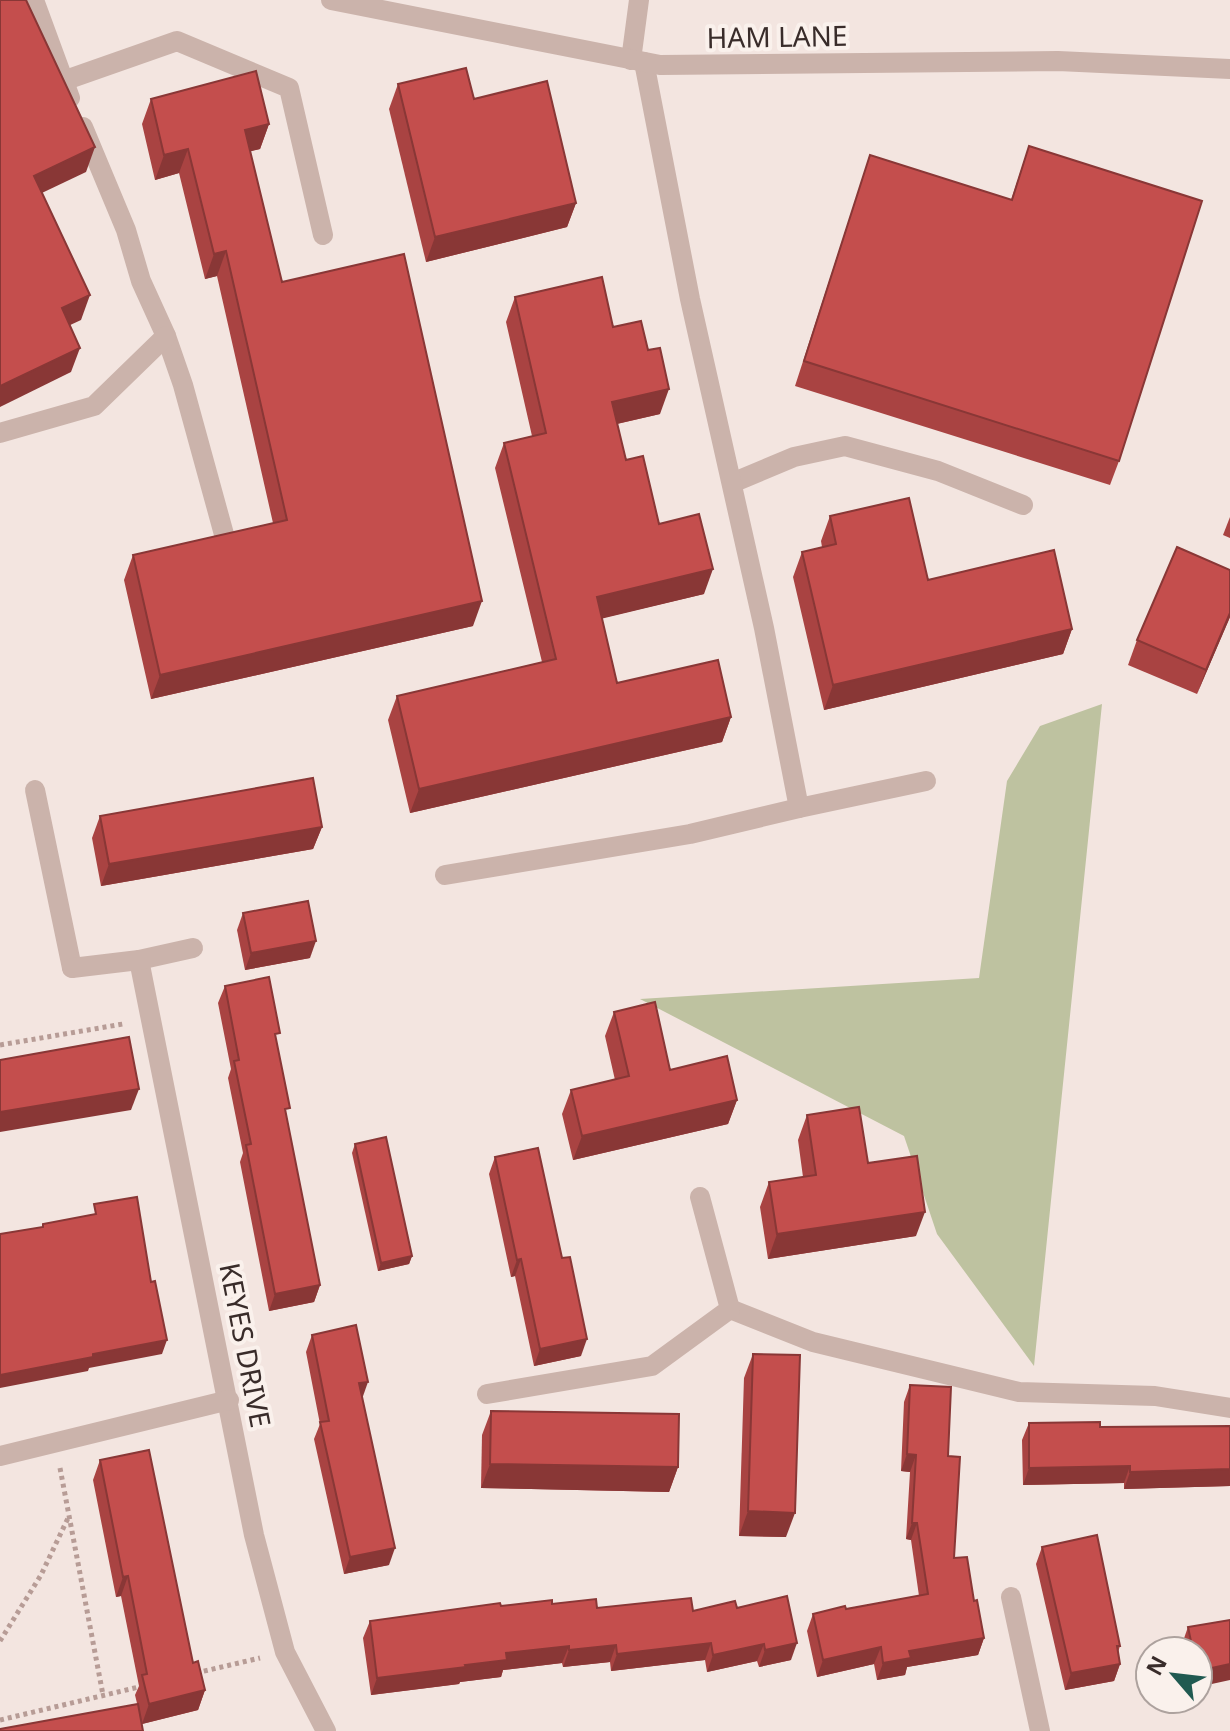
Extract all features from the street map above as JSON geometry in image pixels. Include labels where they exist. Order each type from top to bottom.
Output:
[{"type":"street","points":[[34,0],[63,81],[126,230],[141,281],[166,336],[183,385],[225,538]]},
{"type":"street","name":"HAM LANE","points":[[331,0],[660,65],[1058,61],[1230,69]]},
{"type":"street","points":[[639,0],[638,61],[764,628],[799,808]]},
{"type":"street","points":[[63,81],[177,41],[289,88],[323,235]]},
{"type":"street","points":[[0,433],[94,406],[166,336]]},
{"type":"street","points":[[732,483],[794,457],[845,446],[938,471],[1023,505]]},
{"type":"street","points":[[445,875],[690,834],[926,781]]},
{"type":"street","points":[[35,790],[72,968],[139,960],[193,948]]},
{"type":"street","name":"KEYES DRIVE","points":[[139,960],[254,1535],[285,1652],[326,1731]]},
{"type":"street","points":[[700,1197],[730,1309]]},
{"type":"street","points":[[487,1394],[652,1366],[730,1309]]},
{"type":"street","points":[[730,1309],[813,1342],[1019,1392],[1155,1396],[1230,1408]]},
{"type":"street","points":[[0,1456],[229,1400]]},
{"type":"street","points":[[1011,1597],[1040,1731]]},
{"type":"path","points":[[0,1045],[151,1019]]},
{"type":"path","points":[[55,1443],[103,1695]]},
{"type":"path","points":[[0,1641],[41,1575],[69,1516]]},
{"type":"path","points":[[194,1674],[285,1652]]},
{"type":"path","points":[[0,1720],[149,1685]]},
{"type":"green space","points":[[1102,704],[1034,1366],[937,1234],[904,1136],[640,999],[979,978],[1007,781],[1040,726]]},
{"type":"building","points":[[0,0],[26,0],[95,147],[34,176],[90,295],[62,308],[80,348],[0,386]]},
{"type":"building","points":[[466,68],[474,99],[547,81],[576,203],[435,237],[398,84]]},
{"type":"building","points":[[256,71],[269,124],[245,130],[282,282],[404,254],[482,601],[160,675],[133,555],[287,520],[226,251],[214,254],[188,149],[164,155],[151,99]]},
{"type":"building","points":[[1029,146],[1202,201],[1119,461],[804,361],[870,155],[1012,200]]},
{"type":"building","points":[[602,277],[613,327],[641,321],[648,350],[660,348],[669,389],[612,402],[626,460],[643,456],[659,524],[699,514],[713,569],[597,597],[617,683],[718,660],[731,717],[419,789],[397,696],[556,659],[504,443],[546,433],[515,297]]},
{"type":"building","points":[[909,498],[928,580],[1054,550],[1072,629],[833,685],[802,552],[836,544],[830,516]]},
{"type":"building","points":[[1177,547],[1230,570],[1230,613],[1206,670],[1137,640]]},
{"type":"building","points":[[313,778],[322,827],[109,864],[100,816]]},
{"type":"building","points":[[308,901],[316,941],[251,953],[243,913]]},
{"type":"building","points":[[269,977],[280,1033],[275,1034],[290,1108],[285,1109],[320,1285],[275,1294],[246,1145],[251,1144],[234,1061],[239,1060],[225,986]]},
{"type":"building","points":[[655,1002],[670,1070],[727,1056],[737,1100],[582,1136],[571,1090],[629,1076],[614,1012]]},
{"type":"building","points":[[129,1037],[139,1089],[0,1112],[0,1060]]},
{"type":"building","points":[[859,1107],[868,1163],[917,1156],[925,1212],[777,1234],[769,1182],[816,1175],[807,1115]]},
{"type":"building","points":[[386,1137],[412,1256],[381,1263],[355,1144]]},
{"type":"building","points":[[538,1148],[562,1258],[570,1257],[587,1339],[540,1349],[495,1157]]},
{"type":"building","points":[[137,1197],[151,1282],[155,1281],[167,1340],[0,1375],[0,1234],[96,1214],[94,1204]]},
{"type":"building","points":[[356,1325],[368,1382],[359,1383],[395,1548],[350,1557],[320,1422],[329,1421],[312,1335]]},
{"type":"building","points":[[753,1354],[800,1355],[795,1513],[748,1511]]},
{"type":"building","points":[[910,1385],[951,1387],[948,1456],[960,1457],[954,1558],[967,1557],[984,1638],[909,1651],[911,1658],[883,1663],[881,1647],[823,1660],[813,1614],[928,1594],[917,1523],[912,1523],[916,1455],[907,1454]]},
{"type":"building","points":[[491,1411],[679,1414],[678,1467],[490,1464]]},
{"type":"building","points":[[1100,1422],[1100,1427],[1230,1426],[1230,1469],[1130,1472],[1130,1466],[1029,1468],[1029,1423]]},
{"type":"building","points":[[149,1450],[193,1663],[198,1661],[205,1690],[149,1704],[142,1675],[147,1674],[128,1576],[123,1577],[100,1460]]},
{"type":"building","points":[[1097,1535],[1120,1646],[1117,1646],[1120,1664],[1071,1673],[1042,1547]]},
{"type":"building","points":[[787,1596],[797,1643],[765,1650],[764,1644],[713,1655],[711,1643],[617,1654],[616,1645],[569,1650],[569,1646],[506,1653],[507,1660],[466,1667],[377,1678],[370,1621],[500,1603],[501,1606],[552,1600],[552,1604],[596,1599],[597,1608],[691,1598],[693,1611],[735,1601],[737,1608]]},
{"type":"building","points":[[1230,1620],[1230,1664],[1214,1668],[1214,1635],[1190,1635],[1188,1627]]},
{"type":"building","points":[[138,1704],[143,1731],[0,1731],[0,1729]]}]
